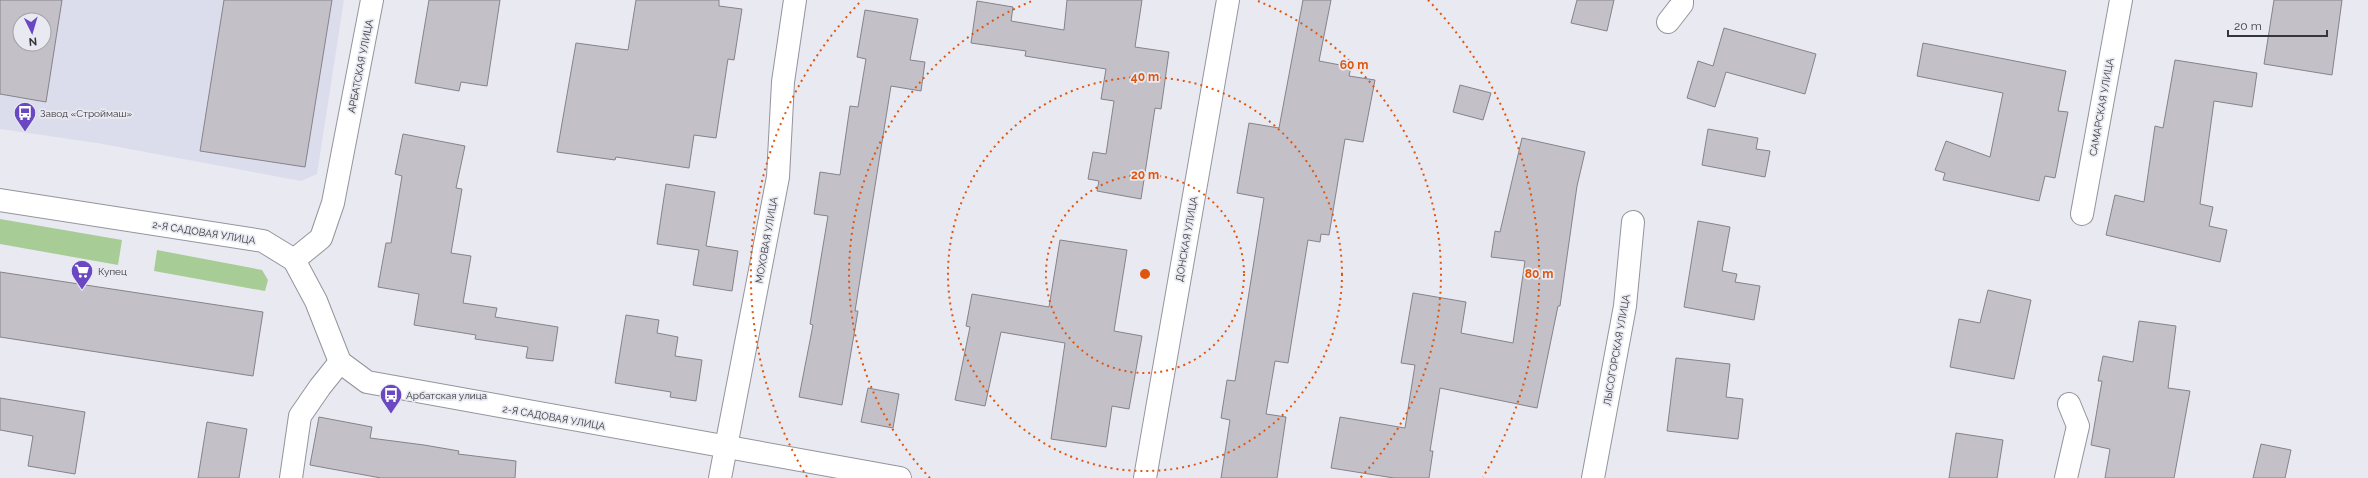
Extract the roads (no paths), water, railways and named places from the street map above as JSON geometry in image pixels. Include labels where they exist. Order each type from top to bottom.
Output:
[{"type":"street","name":"АРБАТСКАЯ УЛИЦА","points":[[294,260],[320,238],[333,203],[372,0]]},
{"type":"street","name":"МОХОВАЯ УЛИЦА","points":[[720,478],[778,177],[783,82],[795,0]]},
{"type":"street","name":"ДОНСКАЯ УЛИЦА","points":[[1145,478],[1228,0]]},
{"type":"street","points":[[1668,22],[1682,4],[1682,0]]},
{"type":"street","name":"САМАРСКАЯ УЛИЦА","points":[[2082,214],[2121,0]]},
{"type":"street","name":"2-Я САДОВАЯ УЛИЦА","points":[[0,200],[263,241],[294,260]]},
{"type":"street","name":"ЛЫСОГОРСКАЯ УЛИЦА","points":[[1593,478],[1625,306],[1633,222]]},
{"type":"street","points":[[291,478],[300,416],[340,362],[316,301],[294,260]]},
{"type":"street","name":"2-Я САДОВАЯ УЛИЦА","points":[[340,362],[367,382],[726,448],[900,478]]},
{"type":"street","points":[[2066,478],[2078,426],[2069,404]]},
{"type":"place","name":"Завод «Строймаш»","points":[[25,132]]},
{"type":"place","name":"Купец","points":[[82,290]]},
{"type":"place","name":"Арбатская улица","points":[[391,414]]}]
